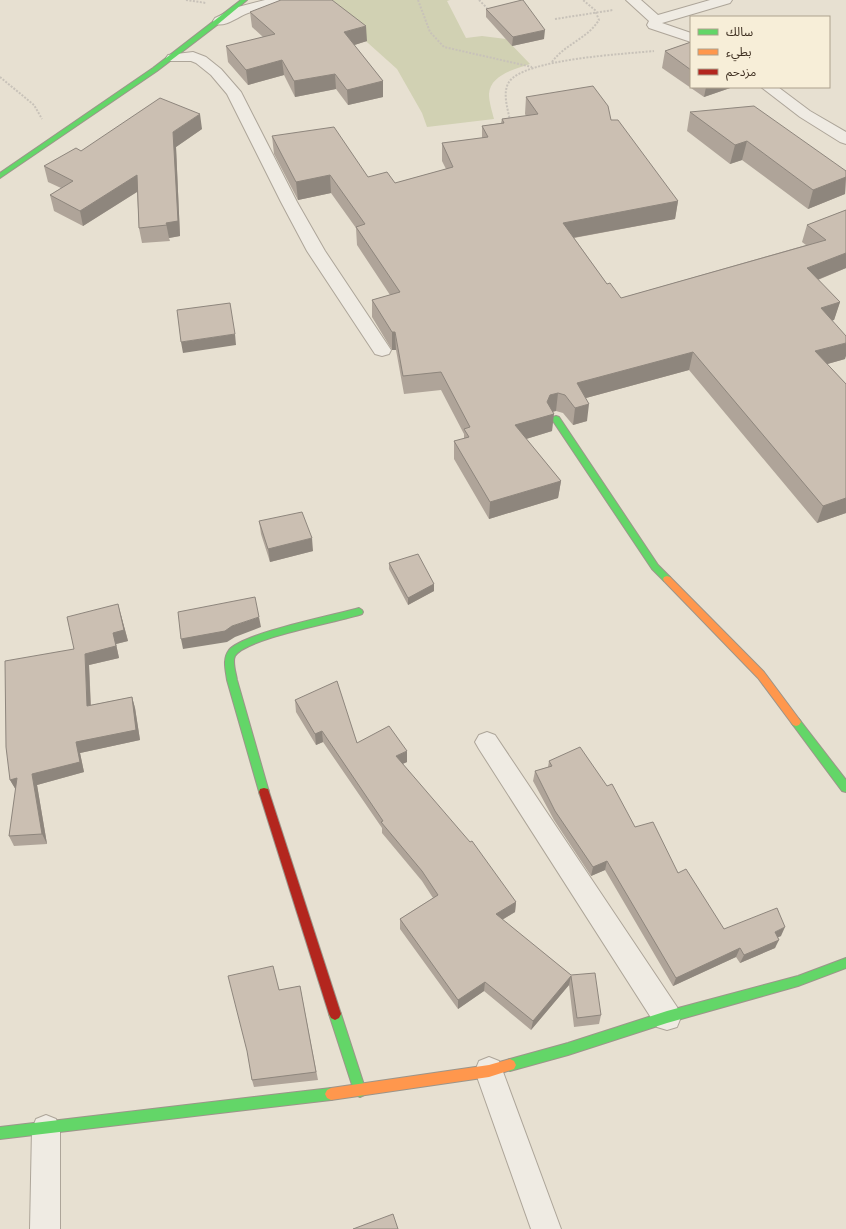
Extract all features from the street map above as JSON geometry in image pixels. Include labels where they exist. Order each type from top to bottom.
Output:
[{"type":"street","points":[[0,176],[58,138],[173,58],[202,37],[244,0]]},
{"type":"street","points":[[220,21],[243,10],[281,0]]},
{"type":"street","points":[[656,20],[725,0]]},
{"type":"street","points":[[636,2],[656,20]]},
{"type":"street","points":[[656,20],[654,25],[690,38]]},
{"type":"street","points":[[173,58],[194,56],[216,72],[234,92],[289,202],[316,251],[382,350]]},
{"type":"street","points":[[769,88],[805,114],[846,139]]},
{"type":"street","points":[[556,419],[655,567],[761,675],[846,788]]},
{"type":"street","points":[[359,612],[243,644],[232,652],[229,661],[234,688],[262,789],[360,1091]]},
{"type":"street","points":[[487,742],[667,1017]]},
{"type":"street","points":[[0,1134],[120,1118],[238,1107],[360,1091],[488,1071],[568,1049],[667,1017],[798,981],[846,963]]},
{"type":"street","points":[[488,1071],[546,1229]]},
{"type":"street","points":[[45,1229],[46,1129]]},
{"type":"path","points":[[418,0],[426,27],[436,42],[444,47],[533,68]]},
{"type":"path","points":[[479,0],[487,8]]},
{"type":"path","points":[[551,63],[555,55],[580,41],[593,29],[598,20],[596,13],[590,4],[583,0]]},
{"type":"path","points":[[555,19],[596,13],[636,2]]},
{"type":"path","points":[[516,124],[510,122],[505,95],[509,82],[521,72],[551,63],[654,51]]},
{"type":"path","points":[[0,77],[34,105],[37,114],[58,138]]},
{"type":"green space","points":[[320,0],[450,0],[447,1],[466,38],[482,36],[506,39],[530,64],[498,77],[490,87],[490,103],[494,119],[427,127],[422,113],[397,69]]},
{"type":"building","points":[[281,0],[332,0],[366,26],[344,32],[383,81],[347,90],[335,74],[294,81],[282,60],[246,70],[226,46],[275,34],[250,12]]},
{"type":"building","points":[[523,0],[545,30],[513,37],[486,9]]},
{"type":"building","points":[[690,42],[690,69],[665,51]]},
{"type":"building","points":[[593,86],[608,106],[611,120],[618,120],[678,201],[563,223],[607,284],[610,283],[621,298],[826,240],[807,225],[846,210],[846,253],[807,268],[840,302],[821,308],[846,336],[846,343],[815,351],[846,384],[846,498],[823,506],[693,352],[577,383],[589,404],[575,408],[565,395],[558,393],[550,395],[547,402],[554,414],[515,425],[561,481],[490,502],[454,441],[469,437],[464,429],[470,427],[441,372],[403,376],[395,332],[392,332],[372,300],[400,292],[356,227],[365,224],[330,175],[296,182],[272,136],[334,127],[368,177],[387,172],[395,183],[453,167],[442,143],[488,137],[482,126],[504,123],[502,119],[538,114],[526,97]]},
{"type":"building","points":[[160,98],[200,114],[173,132],[178,221],[166,223],[167,225],[139,228],[137,175],[80,211],[50,195],[73,181],[44,166],[76,148],[81,151]]},
{"type":"building","points":[[754,106],[846,171],[846,177],[813,190],[747,141],[735,145],[690,112]]},
{"type":"building","points":[[230,303],[235,334],[181,342],[177,310]]},
{"type":"building","points":[[302,512],[312,538],[268,549],[259,521]]},
{"type":"building","points":[[418,554],[434,584],[408,598],[389,563]]},
{"type":"building","points":[[255,597],[259,617],[232,626],[225,631],[181,639],[178,612]]},
{"type":"building","points":[[118,604],[124,630],[113,633],[116,646],[85,654],[87,706],[132,697],[136,730],[76,742],[80,762],[32,774],[42,834],[9,836],[17,778],[10,780],[6,747],[5,661],[74,649],[67,617]]},
{"type":"building","points":[[337,681],[357,743],[389,726],[407,751],[396,756],[470,842],[472,841],[516,902],[496,914],[571,975],[595,973],[601,1015],[577,1018],[571,976],[533,1021],[485,982],[458,1000],[400,919],[438,895],[422,871],[381,822],[383,821],[322,731],[315,734],[295,700]]},
{"type":"building","points":[[580,747],[607,786],[612,784],[635,827],[653,822],[678,873],[686,869],[724,929],[777,908],[785,927],[775,932],[779,940],[744,955],[740,948],[676,978],[607,861],[593,867],[555,811],[535,771],[552,766],[549,761]]},
{"type":"building","points":[[273,966],[279,990],[300,986],[316,1072],[252,1080],[247,1051],[228,976]]},
{"type":"building","points":[[393,1214],[398,1229],[353,1229]]},
{"type":"traffic: fast","points":[[0,176],[155,70],[244,0]]},
{"type":"traffic: fast","points":[[556,419],[655,567],[667,579]]},
{"type":"traffic: fast","points":[[264,792],[232,680],[230,663],[232,653],[239,647],[270,635],[359,612]]},
{"type":"traffic: fast","points":[[796,722],[846,788]]},
{"type":"traffic: fast","points":[[510,1065],[568,1049],[667,1017],[798,981],[846,963]]},
{"type":"traffic: fast","points":[[335,1014],[360,1091]]},
{"type":"traffic: fast","points":[[0,1133],[331,1094]]},
{"type":"traffic: slow","points":[[667,579],[761,675],[796,722]]},
{"type":"traffic: slow","points":[[331,1094],[489,1071],[510,1065]]},
{"type":"traffic: jam","points":[[264,792],[335,1014]]}]
